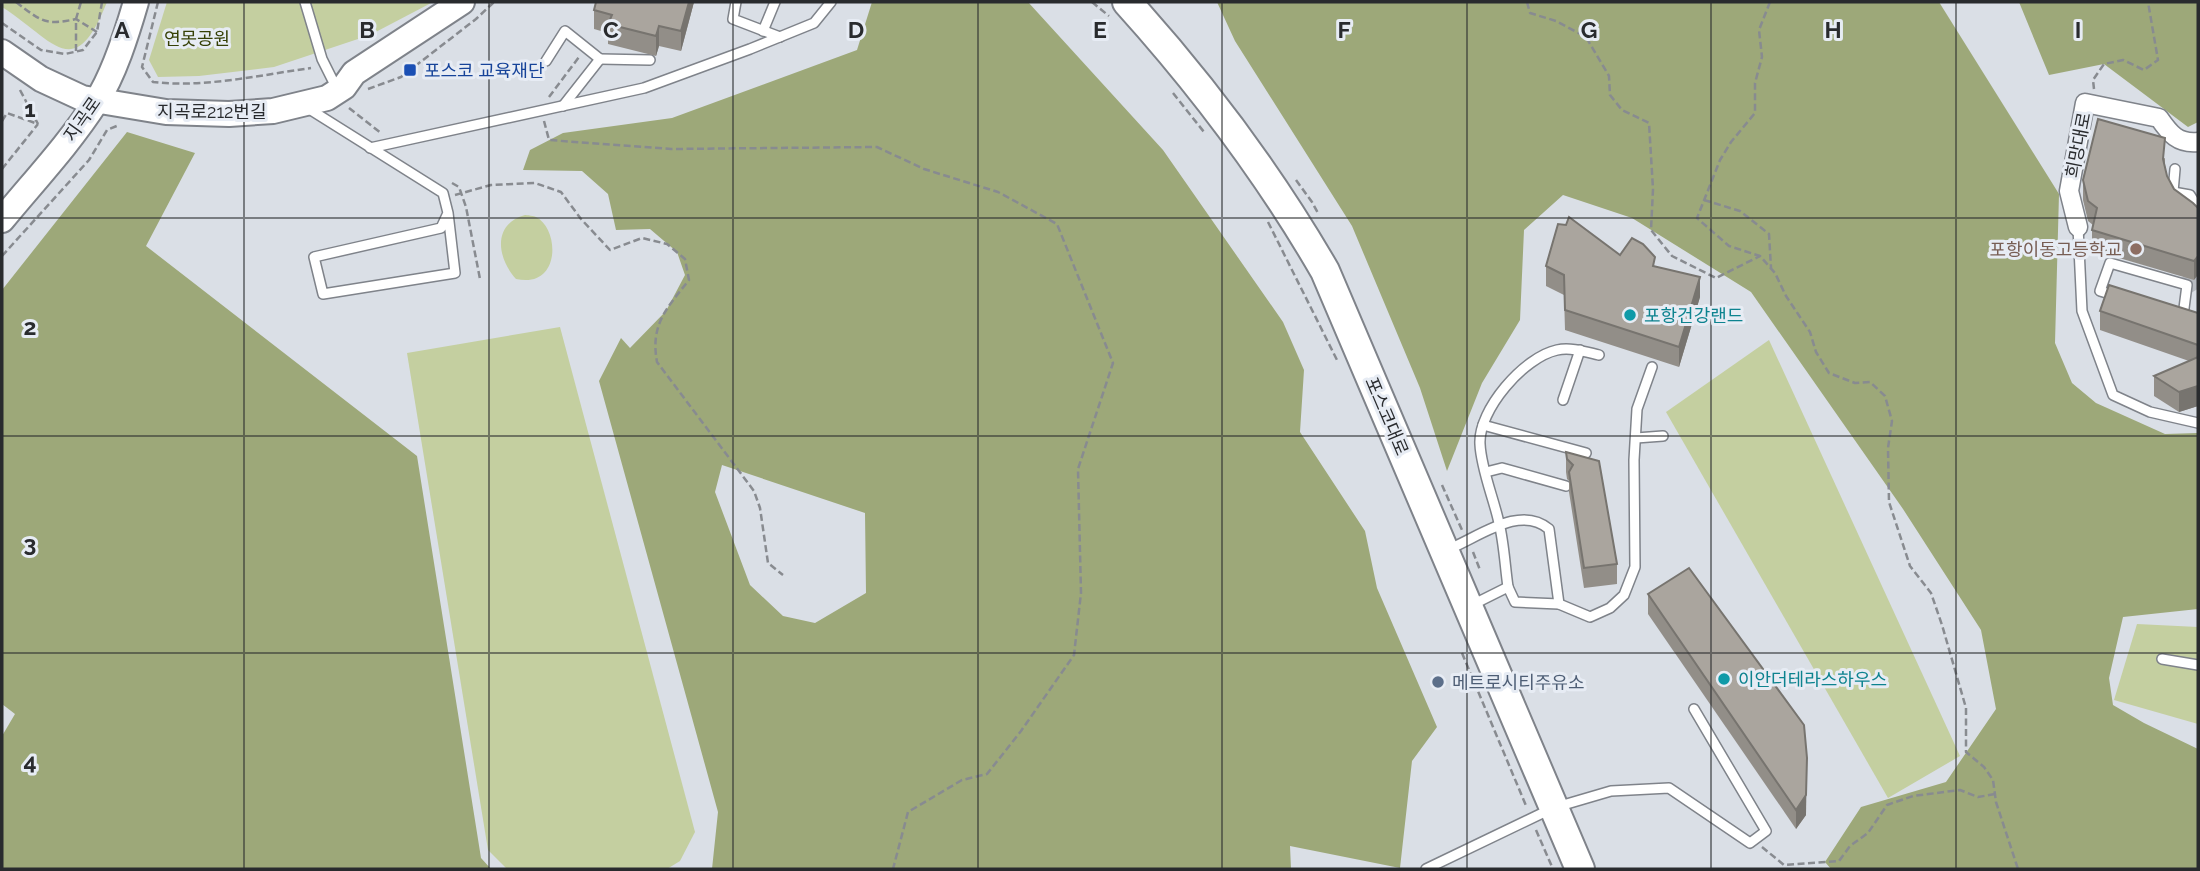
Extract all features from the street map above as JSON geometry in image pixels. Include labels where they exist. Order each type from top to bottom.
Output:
[{"type":"main road","name":"지곡로","points":[[2,220],[97,100],[118,55],[136,2]]},
{"type":"main road","name":"지곡로212번길","points":[[2,52],[41,79],[82,98],[139,110],[229,114],[273,111],[327,98],[344,87],[354,73],[462,2]]},
{"type":"main road","name":"포스코대로","points":[[1120,10],[1166,45],[1270,181],[1325,271],[1469,607],[1542,813],[1580,869]]},
{"type":"street","name":"희망대로","points":[[2078,227],[2069,191],[2085,103],[2159,118],[2171,135],[2182,142],[2198,142]]},
{"type":"lane","points":[[305,2],[324,64],[338,91]]},
{"type":"lane","points":[[736,2],[733,19],[780,37]]},
{"type":"lane","points":[[763,31],[775,2]]},
{"type":"lane","points":[[370,148],[644,88],[814,23],[831,2]]},
{"type":"lane","points":[[546,61],[565,31],[600,59],[650,60]]},
{"type":"lane","points":[[563,106],[600,59]]},
{"type":"lane","points":[[302,105],[443,193],[448,213],[455,272],[323,293],[314,257],[441,228],[448,213]]},
{"type":"lane","points":[[2175,169],[2173,192],[2190,195],[2198,208]]},
{"type":"lane","points":[[2078,227],[2082,312],[2113,395],[2150,412],[2198,423]]},
{"type":"lane","points":[[2110,263],[2187,285],[2183,316],[2101,291],[2110,263]]},
{"type":"lane","points":[[1600,355],[1561,349],[1545,353],[1518,372],[1495,402],[1483,425],[1480,445],[1500,526],[1508,587],[1515,602],[1559,604],[1590,617],[1610,608],[1624,595],[1635,567],[1637,409],[1652,367]]},
{"type":"lane","points":[[1563,400],[1580,350]]},
{"type":"lane","points":[[1483,425],[1586,453]]},
{"type":"lane","points":[[1636,438],[1663,436]]},
{"type":"lane","points":[[1486,472],[1502,468],[1566,486]]},
{"type":"lane","points":[[1444,551],[1517,519],[1538,520],[1549,529],[1559,604]]},
{"type":"lane","points":[[1469,607],[1508,587]]},
{"type":"lane","points":[[2162,659],[2198,665]]},
{"type":"lane","points":[[1426,869],[1542,813],[1611,791],[1669,788],[1750,844],[1766,831],[1694,709]]},
{"type":"lane","points":[[1446,869],[1450,859]]},
{"type":"path","points":[[16,2],[34,15],[54,24],[76,19],[97,32]]},
{"type":"path","points":[[76,52],[76,19],[81,2]]},
{"type":"path","points":[[2,23],[41,50],[65,54],[76,52],[83,50],[97,32],[102,2]]},
{"type":"path","points":[[159,2],[142,67],[153,82],[201,82],[312,68],[324,64]]},
{"type":"path","points":[[363,91],[401,77],[494,2]]},
{"type":"path","points":[[1092,2],[1120,10]]},
{"type":"path","points":[[1527,2],[1530,13],[1556,21],[1586,37],[1609,76],[1610,95],[1622,110],[1649,123],[1653,189],[1651,230],[1672,256],[1716,278],[1760,256]]},
{"type":"path","points":[[1770,2],[1759,30],[1762,57],[1755,83],[1755,113],[1720,160],[1697,218],[1729,246],[1760,256],[1771,268],[1810,332],[1816,352],[1829,373],[1854,383],[1870,382],[1885,396],[1892,421],[1888,448],[1889,502],[1910,566],[1931,593],[1942,625],[1966,708],[1966,752],[1984,767],[1993,780],[2018,869]]},
{"type":"path","points":[[2097,107],[2092,80],[2104,64],[2123,60],[2144,70],[2158,60],[2148,2]]},
{"type":"path","points":[[544,103],[564,80],[585,47]]},
{"type":"path","points":[[1170,88],[1208,137]]},
{"type":"path","points":[[19,89],[38,124]]},
{"type":"path","points":[[563,106],[544,121],[550,139],[671,149],[877,147],[924,169],[998,192],[1057,224],[1113,363],[1078,469],[1081,593],[1074,654],[1021,731],[987,774],[962,780],[908,813],[893,869]]},
{"type":"path","points":[[2,110],[38,124]]},
{"type":"path","points":[[2,121],[7,113]]},
{"type":"path","points":[[2,256],[89,160],[107,131],[123,123]]},
{"type":"path","points":[[2,169],[38,124]]},
{"type":"path","points":[[445,199],[491,185],[535,183],[561,192],[581,219],[610,250],[642,238],[667,244],[685,259],[689,280],[662,314],[653,344],[657,362],[754,491],[760,508],[768,563],[783,575]]},
{"type":"path","points":[[1704,200],[1741,211],[1769,234],[1771,268]]},
{"type":"path","points":[[1268,223],[1341,367]]},
{"type":"path","points":[[1473,552],[1480,570]]},
{"type":"path","points":[[1457,642],[1542,813],[1553,869]]},
{"type":"path","points":[[1754,840],[1784,865],[1839,861],[1850,846],[1868,833],[1887,806],[1913,796],[1960,790],[1978,797],[1995,794]]},
{"type":"green space","points":[[2,2],[107,2],[95,27],[84,42],[73,49],[62,48],[49,42],[2,7]]},
{"type":"green space","name":"연못공원","points":[[167,2],[433,2],[370,35],[274,67],[199,76],[158,77],[149,60]]},
{"type":"green space","points":[[872,2],[1028,2],[1163,150],[1283,322],[1304,370],[1300,432],[1365,531],[1377,588],[1437,727],[1412,761],[1400,868],[1290,846],[1291,869],[712,869],[718,812],[599,381],[621,338],[630,348],[666,311],[685,275],[677,252],[650,229],[616,230],[608,194],[582,171],[523,170],[530,150],[563,133],[672,118],[857,50]],"holes":[[[722,465],[865,513],[866,593],[815,623],[783,616],[750,585],[715,492]]]},
{"type":"green space","points":[[1217,2],[1939,2],[2059,194],[2055,343],[2072,383],[2096,403],[2165,434],[2198,433],[2198,609],[2123,617],[2109,678],[2113,705],[2198,749],[2198,869],[1831,869],[1825,862],[1861,807],[1946,782],[1996,709],[1981,630],[1903,509],[1751,292],[1632,218],[1563,195],[1524,230],[1520,320],[1482,383],[1447,471],[1420,388],[1352,226],[1235,41]]},
{"type":"green space","points":[[2019,2],[2198,2],[2198,122],[2188,127],[2104,64],[2049,75]]},
{"type":"green space","points":[[127,132],[195,153],[146,246],[417,456],[481,858],[491,869],[2,869],[2,736],[15,714],[2,704],[2,290]]},
{"type":"green space","points":[[525,215],[535,217],[544,224],[552,245],[548,267],[541,275],[531,280],[516,279],[505,261],[501,242],[507,226],[514,219]]},
{"type":"green space","points":[[560,327],[695,832],[680,861],[667,869],[507,869],[488,850],[407,353]]},
{"type":"green space","points":[[1769,340],[1960,756],[1888,798],[1666,412]]},
{"type":"green space","points":[[2137,624],[2198,627],[2198,724],[2114,700]]},
{"type":"building","points":[[596,2],[689,2],[681,31],[659,26],[656,36],[608,24],[612,15],[594,10]]},
{"type":"building","name":"포항이동고등학교","points":[[2098,119],[2165,138],[2163,159],[2167,176],[2174,189],[2198,208],[2198,256],[2194,261],[2092,230],[2097,208],[2088,201],[2083,180]]},
{"type":"building","name":"포항건강랜드","points":[[1569,217],[1620,255],[1632,238],[1643,244],[1655,257],[1653,266],[1700,277],[1679,347],[1565,310],[1564,275],[1546,266],[1558,224],[1566,225]]},
{"type":"building","points":[[2109,285],[2198,313],[2198,345],[2100,311]]},
{"type":"building","points":[[2198,357],[2198,386],[2179,392],[2154,376]]},
{"type":"building","points":[[1566,452],[1599,461],[1617,564],[1584,568],[1569,472],[1573,465],[1567,459]]},
{"type":"building","name":"이안더테라스하우스","points":[[1689,568],[1804,725],[1806,795],[1796,810],[1648,594]]},
{"type":"tunnel","points":[[2187,285],[2198,278]]},
{"type":"place","name":"포스코 교육재단","points":[[410,70]]},
{"type":"place","name":"포항이동고등학교","points":[[2136,249]]},
{"type":"place","name":"포항건강랜드","points":[[1630,315]]},
{"type":"place","name":"이안더테라스하우스","points":[[1724,679]]},
{"type":"place","name":"메트로시티주유소","points":[[1438,682]]}]
